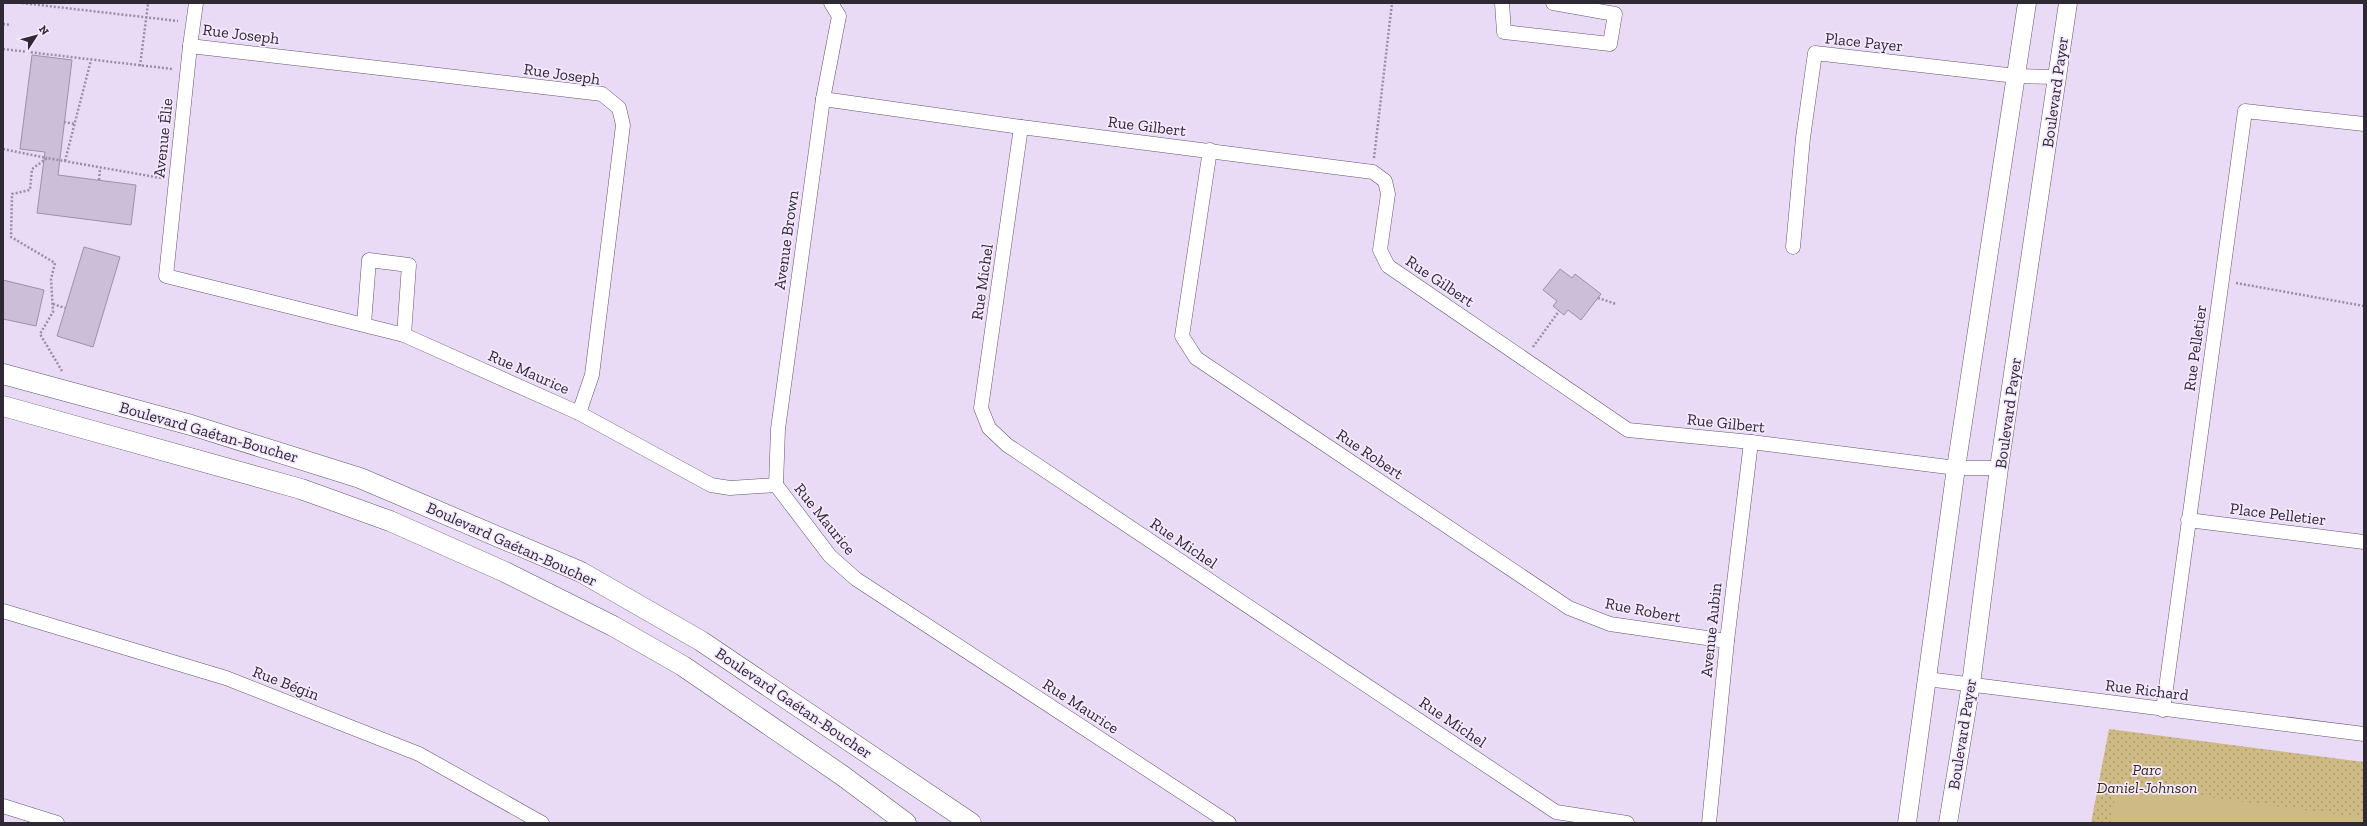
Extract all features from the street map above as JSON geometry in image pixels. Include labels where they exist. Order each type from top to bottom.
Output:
[{"type":"main road","name":"Boulevard Gaétan-Boucher","points":[[3,374],[191,424],[360,478],[581,572],[701,641],[951,818],[971,823]]},
{"type":"main road","name":"Boulevard Gaétan-Boucher","points":[[3,406],[301,489],[390,521],[505,572],[613,626],[683,666],[843,776],[906,823]]},
{"type":"street","name":"Avenue Élie","points":[[166,276],[187,71],[196,3]]},
{"type":"street","name":"Avenue Brown","points":[[776,485],[778,429],[823,99],[839,16],[831,3]]},
{"type":"street","points":[[1502,3],[1504,32],[1610,44],[1615,14],[1553,3]]},
{"type":"street","points":[[1907,823],[1956,468],[2027,3]]},
{"type":"street","name":"Boulevard Payer","points":[[1948,823],[1970,684],[1999,468],[2068,3]]},
{"type":"street","name":"Rue Joseph","points":[[190,46],[602,94],[619,108],[623,125],[592,375],[579,413]]},
{"type":"street","name":"Place Payer","points":[[1793,247],[1803,138],[1815,53],[2016,76],[2057,77]]},
{"type":"street","name":"Rue Gilbert","points":[[823,99],[1021,127],[1373,172],[1385,181],[1388,194],[1380,250],[1388,266],[1628,430],[1751,442],[1956,468],[1999,468]]},
{"type":"street","name":"Rue Pelletier","points":[[2163,710],[2245,110],[2364,124]]},
{"type":"street","name":"Rue Michel","points":[[1021,127],[981,408],[989,428],[1007,445],[1556,812],[1628,823]]},
{"type":"street","name":"Rue Robert","points":[[1210,150],[1182,336],[1196,358],[1569,608],[1610,624],[1726,641]]},
{"type":"street","points":[[364,324],[369,260],[409,265],[404,336]]},
{"type":"street","name":"Rue Maurice","points":[[166,276],[364,324],[404,336],[579,413],[711,485],[730,488],[776,485],[830,556],[856,579],[1229,823]]},
{"type":"street","name":"Avenue Aubin","points":[[1709,823],[1726,641],[1751,442]]},
{"type":"street","name":"Place Pelletier","points":[[2188,520],[2364,542]]},
{"type":"street","name":"Rue Bégin","points":[[3,611],[226,678],[419,754],[542,823]]},
{"type":"street","name":"Rue Richard","points":[[1927,679],[2163,710],[2364,734]]},
{"type":"street","points":[[3,806],[57,823]]},
{"type":"path","points":[[22,3],[41,4],[193,23]]},
{"type":"path","points":[[1373,172],[1392,3]]},
{"type":"path","points":[[140,66],[148,18],[148,4]]},
{"type":"path","points":[[3,24],[11,25]]},
{"type":"path","points":[[3,49],[187,71]]},
{"type":"path","points":[[65,162],[91,60]]},
{"type":"path","points":[[64,122],[74,124]]},
{"type":"path","points":[[3,149],[65,162],[176,180]]},
{"type":"path","points":[[47,158],[32,169],[30,190],[12,194],[11,237],[55,263],[51,279],[53,312],[40,334],[76,394]]},
{"type":"path","points":[[98,180],[100,168]]},
{"type":"path","points":[[2221,281],[2364,306]]},
{"type":"path","points":[[1598,298],[1616,304]]},
{"type":"path","points":[[53,304],[66,308]]},
{"type":"path","points":[[1524,358],[1559,311]]},
{"type":"green space","name":"Parc Daniel-Johnson","points":[[2109,729],[2364,762],[2364,823],[2091,823]]},
{"type":"green space","points":[[2124,786],[2364,818],[2364,823],[2111,823],[2114,802]]},
{"type":"building","points":[[32,55],[72,60],[58,175],[136,185],[131,225],[37,213],[45,152],[20,149]]},
{"type":"building","points":[[84,247],[120,257],[93,347],[57,336]]},
{"type":"building","points":[[1560,269],[1572,278],[1575,274],[1601,294],[1581,320],[1568,310],[1564,315],[1553,306],[1557,301],[1543,290]]},
{"type":"building","points":[[3,280],[44,290],[36,326],[3,319]]}]
